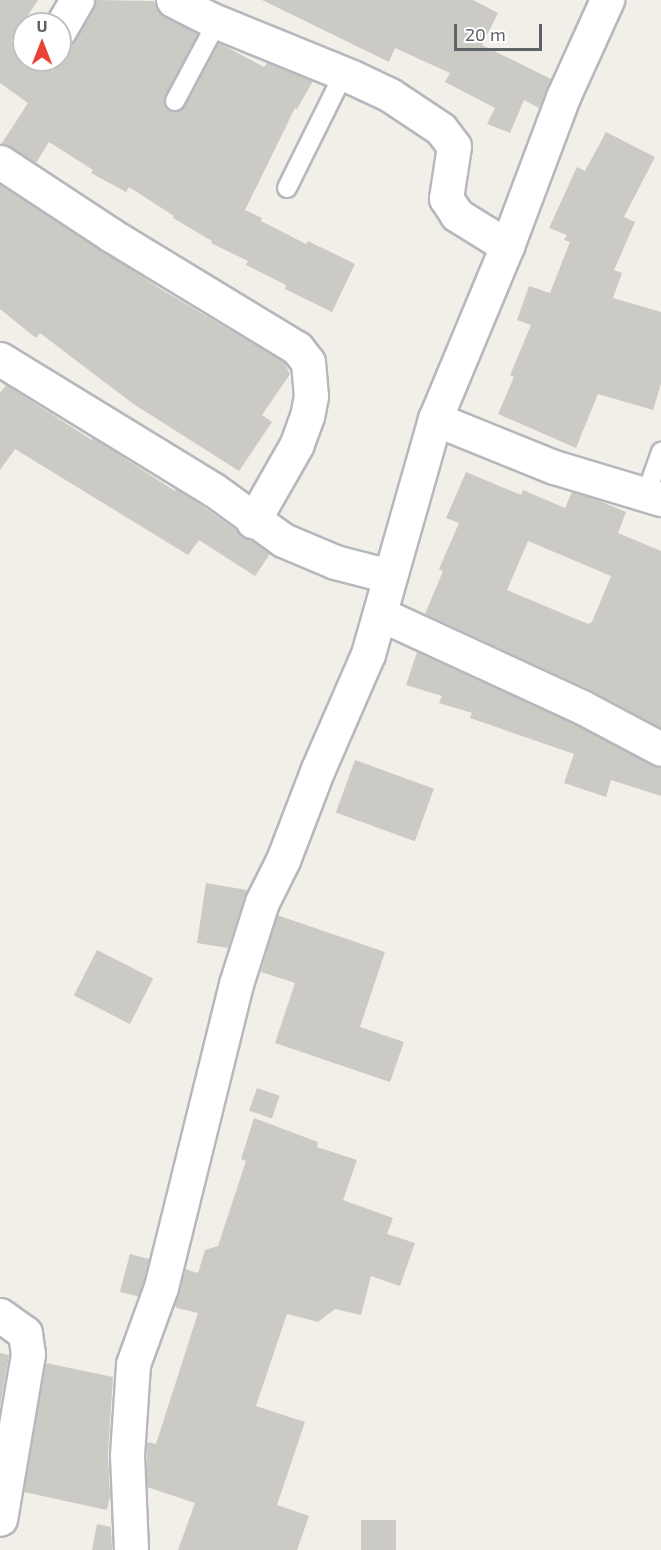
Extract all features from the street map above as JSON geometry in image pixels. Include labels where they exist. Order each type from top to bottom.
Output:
[{"type":"street","points":[[173,0],[217,22],[344,73],[390,95],[441,129],[454,146],[446,198],[457,215],[507,246]]},
{"type":"street","points":[[131,1550],[127,1455],[133,1364],[161,1287],[218,1051],[262,902],[282,860],[368,654],[435,419],[507,246],[563,97],[607,0]]},
{"type":"street","points":[[0,162],[111,235],[297,348],[308,362],[311,396],[307,416],[297,444],[253,521]]},
{"type":"street","points":[[0,359],[214,490],[253,521],[308,553],[389,576]]},
{"type":"street","points":[[435,419],[554,467],[654,496]]},
{"type":"street","points":[[380,614],[582,707],[661,749]]},
{"type":"street","points":[[0,1315],[20,1329],[27,1339],[26,1373],[4,1459],[0,1519]]},
{"type":"lane","points":[[175,101],[217,22]]},
{"type":"lane","points":[[288,188],[344,73]]},
{"type":"lane","points":[[654,496],[661,452]]},
{"type":"building","points":[[0,0],[38,0],[30,12],[12,12],[12,72],[72,72],[72,42],[96,0],[154,1],[157,10],[164,16],[198,34],[165,96],[165,106],[170,111],[180,111],[185,106],[219,43],[264,67],[267,63],[313,81],[297,109],[295,108],[245,210],[262,218],[261,221],[306,244],[308,241],[355,264],[332,312],[285,289],[286,285],[246,265],[248,261],[211,243],[212,241],[173,218],[174,216],[129,187],[126,192],[91,173],[93,170],[49,142],[36,163],[2,143],[28,103],[0,83]]},
{"type":"building","points":[[262,0],[473,0],[498,13],[482,45],[551,79],[539,108],[524,100],[510,133],[487,124],[495,108],[445,82],[450,73],[395,48],[389,62]]},
{"type":"building","points":[[606,132],[655,157],[624,217],[635,222],[614,270],[622,273],[613,298],[661,312],[661,384],[653,410],[598,394],[576,448],[498,414],[514,377],[510,375],[531,325],[517,320],[529,286],[550,293],[570,242],[564,240],[567,235],[549,228],[577,167],[585,171]]},
{"type":"building","points":[[0,184],[164,291],[284,362],[290,374],[262,415],[272,422],[239,471],[132,403],[40,333],[36,338],[0,309]]},
{"type":"building","points":[[6,385],[175,491],[176,489],[195,501],[270,554],[255,576],[199,540],[188,555],[15,449],[0,470],[0,393]]},
{"type":"building","points":[[466,472],[521,495],[523,490],[565,508],[572,492],[626,512],[618,533],[661,551],[661,728],[590,690],[425,614],[443,571],[439,569],[459,523],[446,518]],"holes":[[[528,541],[611,576],[592,622],[588,624],[507,590]]]},
{"type":"building","points":[[417,652],[574,724],[661,768],[661,796],[611,780],[606,797],[564,783],[574,754],[470,718],[472,713],[439,703],[442,696],[406,685]]},
{"type":"building","points":[[355,760],[434,789],[415,841],[336,813]]},
{"type":"building","points":[[206,883],[247,890],[228,948],[197,943]]},
{"type":"building","points":[[277,915],[385,952],[360,1027],[404,1042],[390,1082],[275,1043],[295,983],[261,972]]},
{"type":"building","points":[[97,950],[153,979],[130,1024],[74,995]]},
{"type":"building","points":[[257,1088],[280,1096],[272,1119],[249,1111]]},
{"type":"building","points":[[254,1118],[318,1142],[317,1147],[357,1160],[343,1200],[393,1218],[387,1234],[415,1243],[400,1286],[371,1276],[361,1315],[335,1309],[318,1322],[287,1314],[256,1406],[305,1422],[277,1505],[309,1516],[297,1550],[178,1550],[195,1503],[147,1487],[147,1442],[156,1444],[198,1313],[177,1308],[174,1305],[185,1269],[198,1273],[205,1250],[218,1246],[246,1161],[241,1159]]},
{"type":"building","points":[[130,1254],[149,1259],[139,1297],[120,1292]]},
{"type":"building","points":[[0,1353],[9,1355],[0,1407]]},
{"type":"building","points":[[46,1363],[113,1377],[108,1454],[110,1496],[107,1510],[24,1492]]},
{"type":"building","points":[[361,1520],[396,1520],[396,1550],[361,1550]]},
{"type":"building","points":[[97,1524],[111,1527],[112,1550],[92,1550]]}]
